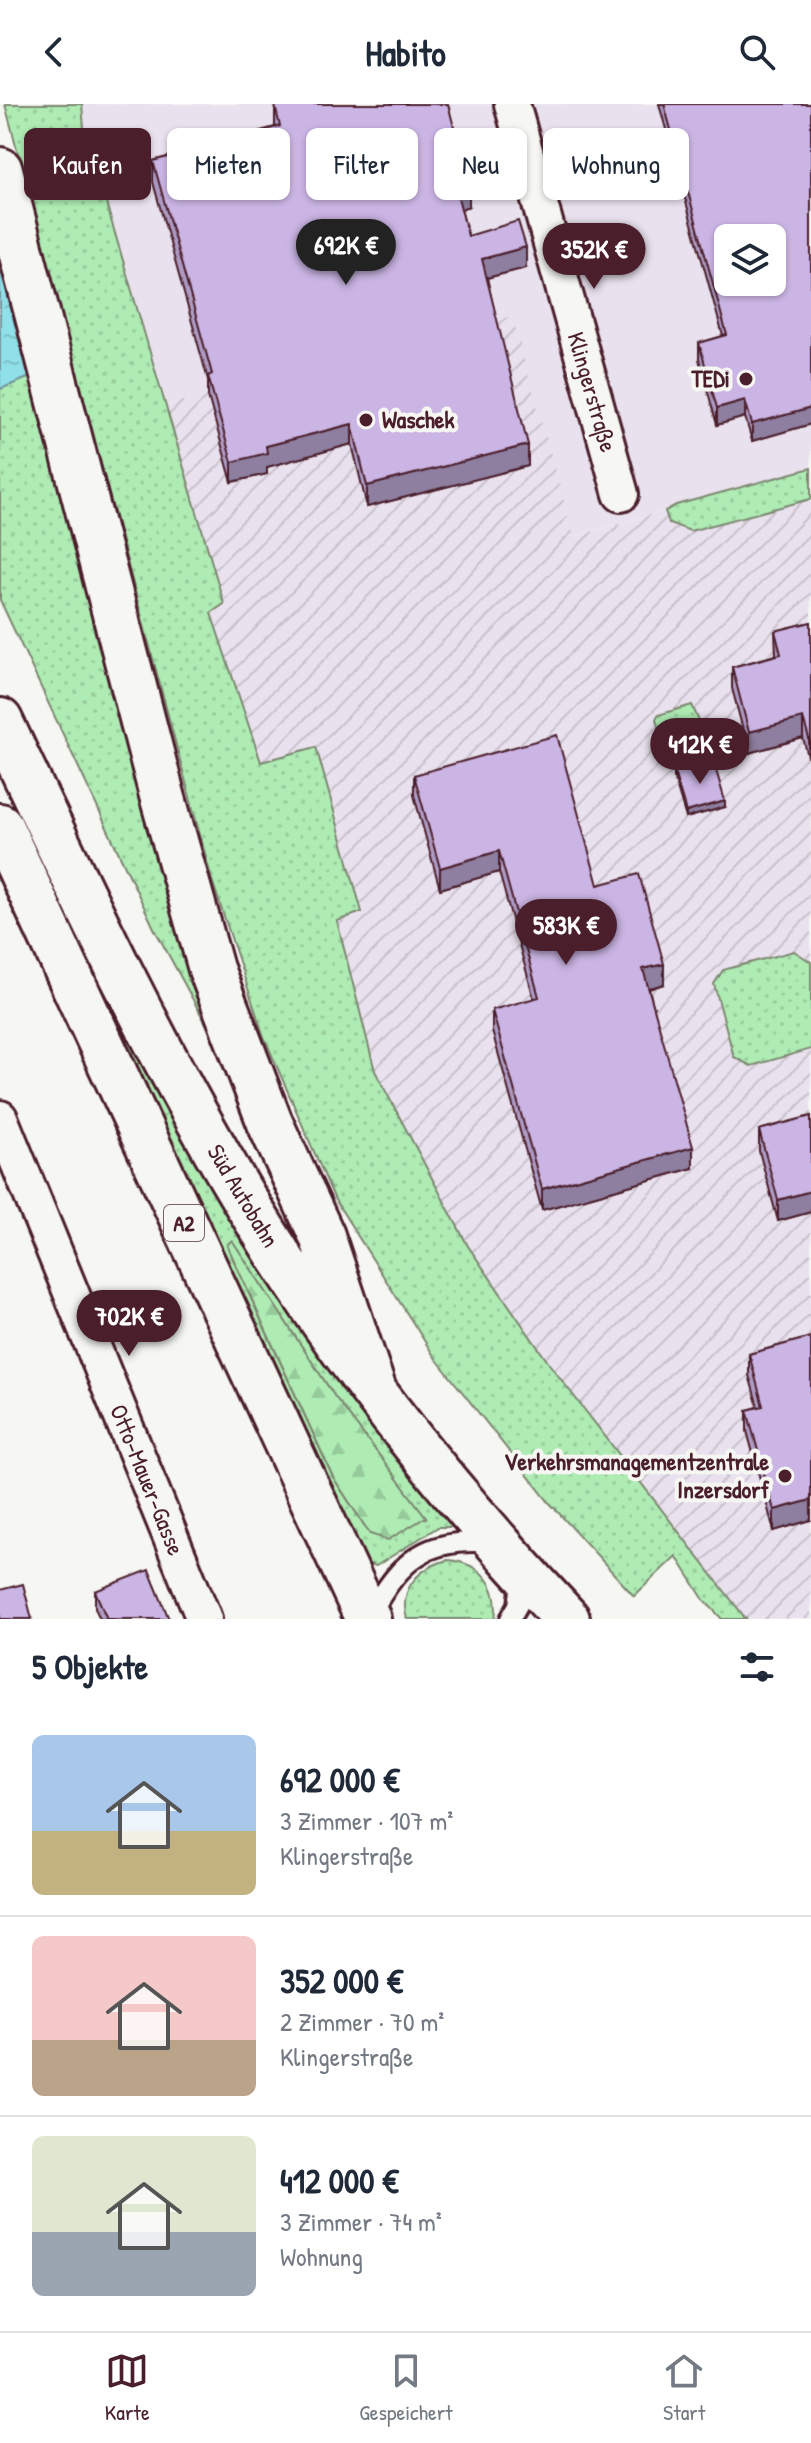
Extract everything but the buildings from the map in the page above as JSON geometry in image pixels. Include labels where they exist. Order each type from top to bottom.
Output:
[{"type":"highway","points":[[0,170],[158,780],[211,969],[270,1123],[322,1236],[374,1391]]},
{"type":"highway","name":"Süd Autobahn","points":[[0,721],[103,938],[214,1149],[305,1294],[374,1391],[511,1558],[567,1619]]},
{"type":"highway","name":"A2","points":[[0,826],[368,1619]]},
{"type":"street","name":"Klingerstraße","points":[[512,104],[621,494]]},
{"type":"street","name":"Otto-Mauer-Gasse","points":[[0,1118],[204,1619]]},
{"type":"lane","points":[[368,1619],[390,1578],[413,1558],[440,1544],[511,1558],[518,1605],[510,1619]]},
{"type":"shaded area","points":[[82,104],[811,104],[811,468],[573,537],[493,322],[167,405],[106,200],[151,200],[151,128],[84,128]]},
{"type":"shaded area","points":[[512,316],[574,537],[811,468],[811,1619],[746,1619],[550,1365],[468,1246],[375,1070],[261,763],[211,612],[167,405]]},
{"type":"green space","points":[[5,104],[82,104],[84,128],[24,128],[24,175]]},
{"type":"green space","points":[[31,200],[105,200],[224,604],[211,613],[261,762],[316,747],[362,912],[337,921],[375,1071],[468,1246],[550,1365],[746,1619],[722,1619],[704,1600],[676,1556],[634,1596],[548,1501],[434,1356],[335,1200],[264,1037],[212,880]]},
{"type":"green space","points":[[38,374],[229,1066],[154,928],[0,600],[0,389]]},
{"type":"green space","points":[[811,468],[811,499],[690,531],[669,523],[665,511],[676,505]]},
{"type":"green space","points":[[692,705],[705,735],[694,754],[684,757],[663,745],[656,719],[658,715]]},
{"type":"green space","points":[[78,944],[207,1179],[253,1256],[351,1394],[457,1527],[438,1527],[376,1566],[364,1563]],"holes":[[[232,1241],[335,1397],[426,1518],[370,1534],[333,1477],[227,1246]]]},
{"type":"green space","points":[[794,951],[811,962],[811,1049],[751,1066],[734,1057],[714,984],[723,970]]},
{"type":"green space","points":[[232,1240],[335,1397],[426,1517],[388,1540],[370,1534],[333,1477],[227,1245]]},
{"type":"green space","points":[[448,1560],[470,1566],[486,1578],[494,1596],[495,1619],[407,1619],[406,1598],[414,1580],[429,1568]]},
{"type":"water","points":[[0,242],[38,374],[0,389]]},
{"type":"place","name":"TEDi","points":[[746,379]]},
{"type":"place","name":"Waschek","points":[[366,420]]},
{"type":"place","name":"Verkehrsmanagementzentrale Inzersdorf","points":[[785,1476]]}]
